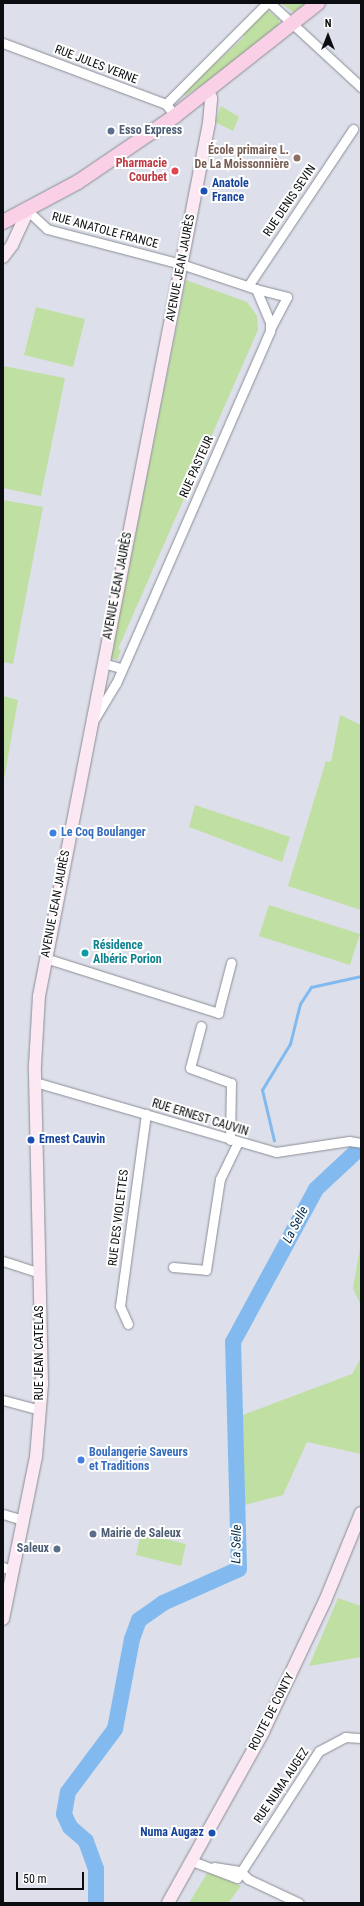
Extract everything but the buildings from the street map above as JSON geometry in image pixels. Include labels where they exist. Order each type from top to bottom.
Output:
[{"type":"main road","points":[[3,222],[28,211],[78,182],[175,116],[294,24],[318,3]]},
{"type":"street","points":[[175,116],[166,104],[269,3],[294,24],[361,87]]},
{"type":"street","name":"RUE JULES VERNE","points":[[3,43],[166,104]]},
{"type":"street","name":"AVENUE JEAN JAURÈS","points":[[35,1082],[39,996],[45,958],[209,123],[202,95]]},
{"type":"street","name":"RUE DENIS SEVIN","points":[[252,287],[353,129]]},
{"type":"street","points":[[3,257],[12,245],[28,211]]},
{"type":"street","name":"RUE ANATOLE FRANCE","points":[[28,211],[47,229],[182,264]]},
{"type":"street","points":[[182,264],[252,287],[267,310],[270,331]]},
{"type":"street","name":"RUE PASTEUR","points":[[91,722],[116,683],[121,668],[270,331],[287,297],[252,287]]},
{"type":"street","points":[[103,663],[121,668]]},
{"type":"street","points":[[45,958],[218,1013],[231,963]]},
{"type":"street","points":[[173,1267],[206,1270],[220,1179],[234,1141],[231,1083],[190,1068],[201,1026]]},
{"type":"street","name":"RUE ERNEST CAUVIN","points":[[35,1082],[234,1141],[286,1152],[349,1141],[360,1143]]},
{"type":"street","name":"RUE JEAN CATELAS","points":[[3,1619],[8,1569],[23,1520],[36,1457],[40,1410],[40,1273],[35,1082]]},
{"type":"street","name":"RUE DES VIOLETTES","points":[[128,1324],[120,1306],[146,1114]]},
{"type":"street","points":[[3,1261],[40,1273]]},
{"type":"street","points":[[3,1400],[40,1410]]},
{"type":"street","name":"ROUTE DE CONTY","points":[[168,1903],[287,1683],[361,1513]]},
{"type":"street","points":[[3,1514],[23,1520]]},
{"type":"street","name":"RUE NUMA AUGEZ","points":[[239,1875],[319,1752],[345,1737],[361,1738]]},
{"type":"street","points":[[192,1861],[207,1868],[239,1875],[300,1903]]},
{"type":"green space","points":[[281,3],[308,3],[293,12]]},
{"type":"green space","points":[[268,11],[279,19],[279,27],[233,65],[185,96],[184,92],[244,37],[243,32],[262,12]]},
{"type":"green space","points":[[221,106],[239,117],[233,131],[215,122]]},
{"type":"green space","points":[[186,280],[247,302],[257,316],[258,330],[118,649],[121,650],[117,660],[111,658]]},
{"type":"green space","points":[[36,307],[85,319],[73,367],[24,355]]},
{"type":"green space","points":[[3,366],[65,378],[41,496],[3,488]]},
{"type":"green space","points":[[3,500],[43,507],[13,664],[3,662]]},
{"type":"green space","points":[[3,696],[18,700],[3,785]]},
{"type":"green space","points":[[340,715],[361,725],[361,910],[288,886],[326,761],[331,762]]},
{"type":"green space","points":[[195,805],[290,837],[282,862],[189,827]]},
{"type":"green space","points":[[269,905],[360,934],[350,965],[259,936]]},
{"type":"green space","points":[[361,1242],[361,1306],[353,1288]]},
{"type":"green space","points":[[361,1358],[361,1454],[307,1442],[283,1495],[241,1506],[240,1416],[352,1374]]},
{"type":"green space","points":[[141,1533],[186,1544],[181,1566],[136,1555]]},
{"type":"green space","points":[[338,1598],[361,1606],[361,1657],[309,1666]]},
{"type":"green space","points":[[208,1872],[241,1886],[228,1903],[189,1903]]},
{"type":"waterway","points":[[274,1141],[262,1090],[290,1044],[300,1004],[311,987],[361,976]]},
{"type":"waterway","name":"La Selle","points":[[96,1903],[96,1869],[86,1841],[70,1827],[64,1814],[68,1792],[115,1729],[132,1639],[139,1620],[163,1603],[239,1569],[233,1342],[316,1189],[361,1147]]},
{"type":"place","name":"Esso Express","points":[[111,131]]},
{"type":"place","name":"École primaire L. De La Moissonnière","points":[[297,158]]},
{"type":"place","name":"Pharmacie Courbet","points":[[175,171]]},
{"type":"place","name":"Anatole France","points":[[204,191]]},
{"type":"place","name":"Le Coq Boulanger","points":[[53,833]]},
{"type":"place","name":"Résidence Albéric Porion","points":[[85,953]]},
{"type":"place","name":"Ernest Cauvin","points":[[31,1140]]},
{"type":"place","name":"Boulangerie Saveurs et Traditions","points":[[81,1460]]},
{"type":"place","name":"Mairie de Saleux","points":[[93,1534]]},
{"type":"place","name":"Saleux","points":[[57,1549]]},
{"type":"place","name":"Numa Augæz","points":[[212,1833]]}]
